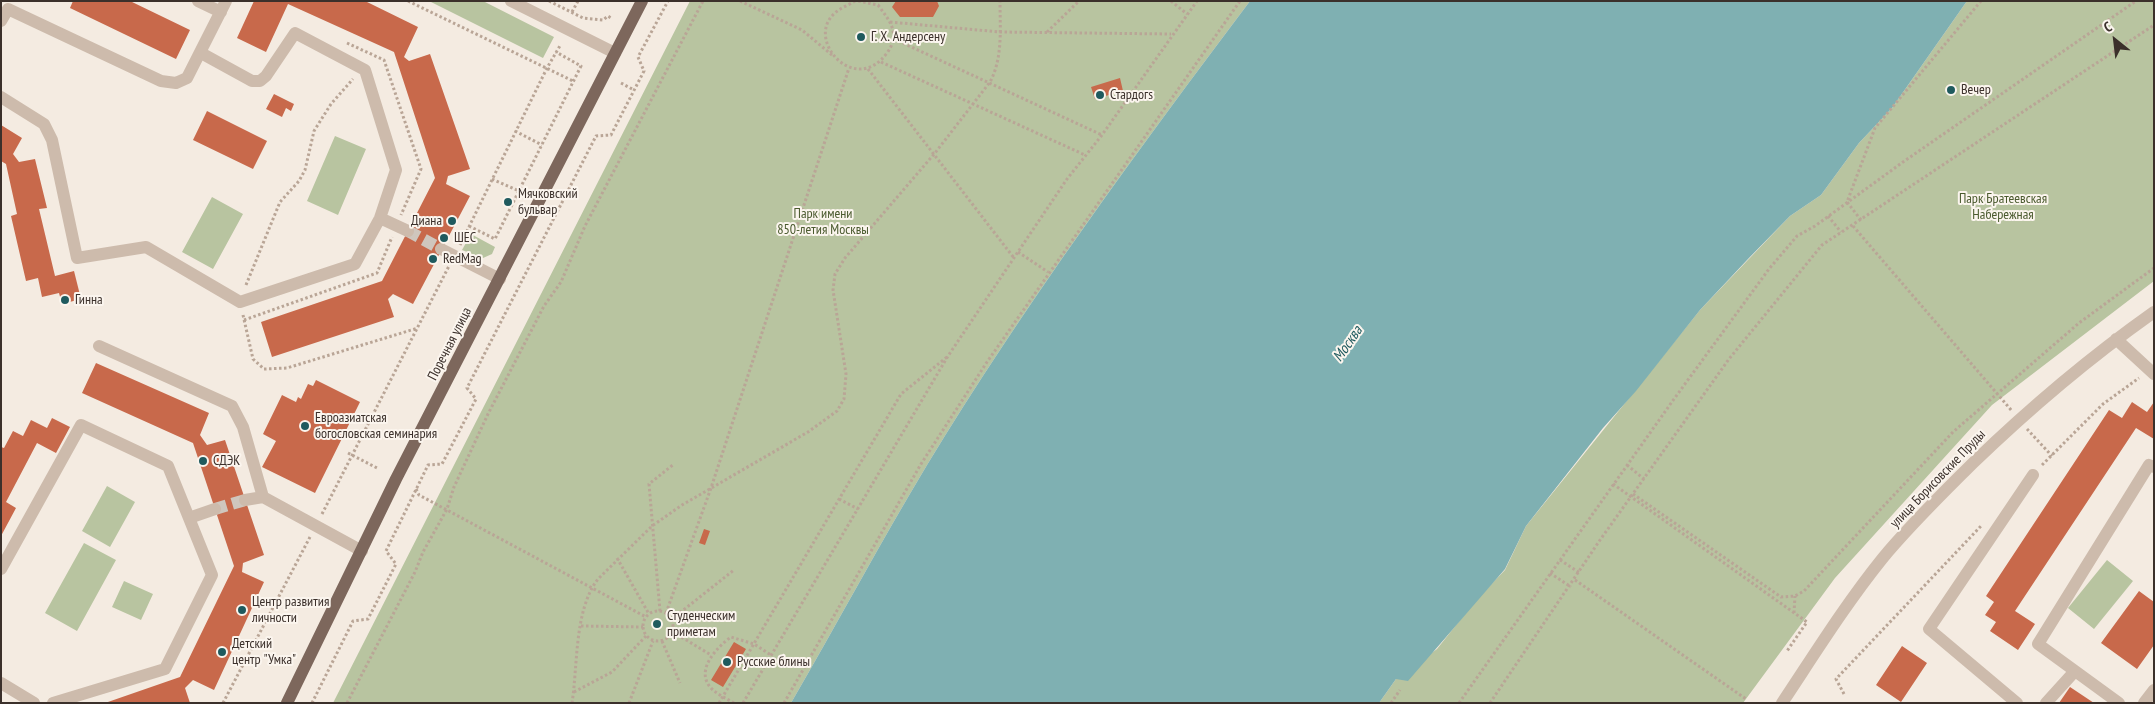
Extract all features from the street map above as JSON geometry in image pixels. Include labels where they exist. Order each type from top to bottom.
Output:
[{"type":"main road","name":"Поречная улица","points":[[287,703],[396,479],[642,1]]},
{"type":"street","points":[[1,21],[7,5],[161,81],[176,83],[187,78],[224,7],[198,1]]},
{"type":"street","points":[[511,1],[615,53]]},
{"type":"street","points":[[1,97],[44,124],[52,140],[77,258],[146,247],[240,302],[355,264],[380,218],[396,170],[365,70],[295,32],[266,76],[260,81],[252,81],[201,53]]},
{"type":"street","points":[[380,218],[402,229]]},
{"type":"street","points":[[441,249],[500,279]]},
{"type":"street","name":"улица Борисовские Пруды","points":[[1788,701],[1882,559],[1941,494],[2018,419],[2116,339],[2154,312]]},
{"type":"street","points":[[2116,339],[2154,374]]},
{"type":"street","points":[[99,346],[232,406],[243,427],[263,497]]},
{"type":"street","points":[[1,569],[81,425],[168,466],[212,575],[165,669],[53,703]]},
{"type":"street","points":[[2119,703],[2038,644],[2150,465],[2154,468]]},
{"type":"street","points":[[2015,702],[1929,629],[2033,475]]},
{"type":"street","points":[[245,500],[263,497],[362,551]]},
{"type":"street","points":[[189,518],[215,509]]},
{"type":"street","points":[[2046,703],[2075,671]]},
{"type":"street","points":[[1,683],[34,703]]},
{"type":"street","points":[[2144,703],[2154,690]]},
{"type":"path","points":[[408,1],[573,81]]},
{"type":"path","points":[[549,1],[592,20],[603,20],[608,16],[611,18]]},
{"type":"path","points":[[571,18],[578,1]]},
{"type":"path","points":[[312,703],[354,621],[368,619],[396,564],[386,551],[428,465],[442,464],[476,399],[467,388],[596,136],[611,135],[644,72],[638,57],[668,1]]},
{"type":"path","points":[[347,703],[415,572],[423,552],[447,509],[454,487],[488,414],[544,306],[560,282],[585,226],[703,1]]},
{"type":"path","points":[[740,1],[802,30],[834,57],[849,68],[868,69],[881,62],[894,39],[894,29],[880,3],[857,1],[834,13],[827,26],[825,40],[834,57]]},
{"type":"path","points":[[572,703],[581,626],[591,588],[617,558],[652,526],[682,505],[808,432],[837,410],[844,399],[846,374],[843,340],[834,290],[835,274],[845,258],[935,153],[990,82],[995,72],[1000,32],[1000,1]]},
{"type":"path","points":[[1046,32],[1079,1]]},
{"type":"path","points":[[1171,1],[1187,14]]},
{"type":"path","points":[[743,703],[948,356],[1086,155],[1197,1]]},
{"type":"path","points":[[784,703],[921,464],[987,362],[1048,272],[1240,1]]},
{"type":"path","points":[[1847,202],[1875,128],[1981,1]]},
{"type":"path","points":[[1459,703],[1613,484],[1769,269],[1797,236],[2136,1]]},
{"type":"path","points":[[890,22],[1000,32],[1172,34]]},
{"type":"path","points":[[1490,703],[1633,494],[1729,359],[1822,246],[2154,25]]},
{"type":"path","points":[[894,39],[1102,135]]},
{"type":"path","points":[[244,320],[376,273],[402,229],[421,169],[384,60],[342,41]]},
{"type":"path","points":[[223,703],[317,525],[350,454],[418,328],[515,131],[561,44]]},
{"type":"path","points":[[469,226],[495,239],[542,145],[581,66],[556,52]]},
{"type":"path","points":[[881,62],[1086,155]]},
{"type":"path","points":[[666,613],[711,488],[849,68]]},
{"type":"path","points":[[868,69],[935,153],[1014,258]]},
{"type":"path","points":[[365,70],[349,82],[314,131],[305,170],[299,181],[280,202],[240,302],[253,359],[264,369],[287,368],[418,328]]},
{"type":"path","points":[[621,83],[634,90]]},
{"type":"path","points":[[515,131],[542,145]]},
{"type":"path","points":[[492,179],[518,192]]},
{"type":"path","points":[[1847,202],[1861,220]]},
{"type":"path","points":[[1828,216],[1841,232]]},
{"type":"path","points":[[1853,226],[2018,419],[2052,456]]},
{"type":"path","points":[[1018,252],[1048,272]]},
{"type":"path","points":[[1633,494],[1781,597],[1795,596],[1804,591],[1953,432],[1996,392],[2079,323],[2154,268]]},
{"type":"path","points":[[719,703],[901,394],[948,356]]},
{"type":"path","points":[[350,454],[376,468]]},
{"type":"path","points":[[660,611],[650,484],[674,464]]},
{"type":"path","points":[[1627,465],[1644,479]]},
{"type":"path","points":[[1613,484],[1807,622],[1787,651]]},
{"type":"path","points":[[416,489],[419,495],[591,588],[647,616],[660,611],[666,613],[672,619],[672,632],[662,641],[653,641],[646,636],[643,627],[647,616],[617,558]]},
{"type":"path","points":[[839,499],[858,508]]},
{"type":"path","points":[[1560,560],[1580,573]]},
{"type":"path","points":[[672,619],[734,570]]},
{"type":"path","points":[[1550,573],[1571,587]]},
{"type":"path","points":[[1575,580],[1746,699]]},
{"type":"path","points":[[1794,613],[1795,596]]},
{"type":"path","points":[[581,626],[643,627]]},
{"type":"path","points":[[672,632],[711,655]]},
{"type":"path","points":[[574,692],[612,672],[646,636]]},
{"type":"path","points":[[734,703],[712,690],[706,681],[705,670],[711,655],[719,646],[732,638],[754,644],[771,655]]},
{"type":"path","points":[[629,703],[653,641]]},
{"type":"path","points":[[662,641],[680,684]]},
{"type":"path","points":[[1391,703],[1400,690]]},
{"type":"green space","points":[[429,1],[483,1],[554,37],[543,58]]},
{"type":"green space","name":"Парк имени 850-летия Москвы","points":[[690,1],[1250,1],[1124,171],[1042,287],[964,405],[910,494],[791,703],[333,703]]},
{"type":"green space","name":"Парк Братеевская Набережная","points":[[1967,1],[2154,1],[2154,281],[1992,405],[1835,578],[1743,703],[1379,703],[1396,679],[1437,649],[1476,600],[1505,570],[1526,526],[1700,310],[1790,216],[1821,195],[1859,143],[1892,108]]},
{"type":"green space","points":[[335,136],[366,149],[338,215],[307,201]]},
{"type":"green space","points":[[212,197],[243,214],[213,269],[182,252]]},
{"type":"green space","points":[[471,234],[495,247],[492,254],[483,258],[462,250]]},
{"type":"green space","points":[[107,486],[135,502],[110,547],[82,531]]},
{"type":"green space","points":[[84,543],[116,560],[77,631],[45,613]]},
{"type":"green space","points":[[2107,560],[2133,581],[2094,629],[2068,608]]},
{"type":"green space","points":[[124,581],[153,594],[141,620],[112,607]]},
{"type":"water","name":"Москва","points":[[1250,1],[1967,1],[1892,108],[1859,143],[1821,195],[1790,216],[1700,310],[1636,391],[1603,428],[1526,526],[1505,569],[1408,681],[1396,679],[1379,703],[791,703],[910,494],[964,405],[1042,287],[1124,171]]},
{"type":"building","points":[[73,1],[130,1],[190,30],[176,59],[70,8]]},
{"type":"building","points":[[254,1],[365,1],[418,27],[404,57],[409,61],[430,54],[470,169],[448,176],[446,184],[470,196],[413,304],[393,294],[388,299],[394,317],[272,357],[261,322],[382,281],[435,178],[394,52],[288,4],[266,52],[237,38]]},
{"type":"building","points":[[896,1],[937,1],[939,6],[933,17],[900,17],[892,7]]},
{"type":"building","points":[[1120,78],[1123,91],[1095,99],[1091,87]]},
{"type":"building","points":[[274,94],[294,104],[291,111],[286,108],[282,117],[266,109]]},
{"type":"building","points":[[207,111],[267,141],[253,169],[193,140]]},
{"type":"building","points":[[1,125],[22,138],[13,154],[19,162],[35,159],[47,208],[39,209],[55,276],[74,271],[81,299],[62,304],[59,293],[42,297],[38,278],[26,281],[11,216],[17,214],[6,164],[1,161]]},
{"type":"building","points":[[96,363],[209,413],[200,435],[207,445],[225,440],[264,555],[243,563],[242,572],[264,582],[214,690],[193,680],[185,688],[190,703],[105,703],[180,677],[234,566],[193,443],[82,393]]},
{"type":"building","points":[[316,380],[360,402],[315,493],[262,467],[276,441],[263,434],[282,395],[296,402],[298,397],[301,399],[308,384],[313,386]]},
{"type":"building","points":[[2132,402],[2147,412],[2154,402],[2154,439],[2136,428],[2015,611],[2035,624],[2018,650],[1990,631],[1996,622],[1985,615],[1994,602],[1986,596],[2109,410],[2122,418]]},
{"type":"building","points":[[52,418],[70,427],[56,453],[37,443],[6,502],[16,508],[1,536],[1,447],[4,448],[13,431],[23,436],[31,420],[47,428]]},
{"type":"building","points":[[704,529],[710,531],[705,545],[699,543]]},
{"type":"building","points":[[2139,591],[2154,602],[2154,645],[2137,669],[2101,643]]},
{"type":"building","points":[[734,642],[746,649],[723,687],[711,680]]},
{"type":"building","points":[[1902,646],[1927,663],[1901,702],[1876,685]]},
{"type":"building","points":[[2070,687],[2094,703],[2059,703]]},
{"type":"tunnel","points":[[408,231],[441,249]]},
{"type":"tunnel","points":[[215,509],[245,500]]},
{"type":"place","name":"Г. Х. Андерсену","points":[[861,37]]},
{"type":"place","name":"Вечер","points":[[1951,90]]},
{"type":"place","name":"Стардогs","points":[[1100,95]]},
{"type":"place","name":"Мячковский бульвар","points":[[508,202]]},
{"type":"place","name":"Диана","points":[[452,221]]},
{"type":"place","name":"ШЕС","points":[[444,238]]},
{"type":"place","name":"RedMag","points":[[433,259]]},
{"type":"place","name":"Гинна","points":[[65,300]]},
{"type":"place","name":"Евроазиатская богословская семинария","points":[[305,426]]},
{"type":"place","name":"СДЭК","points":[[203,461]]},
{"type":"place","name":"Центр развития личности","points":[[242,610]]},
{"type":"place","name":"Студенческим приметам","points":[[657,624]]},
{"type":"place","name":"Детский центр \"Умка\"","points":[[222,652]]},
{"type":"place","name":"Русские блины","points":[[727,662]]}]
